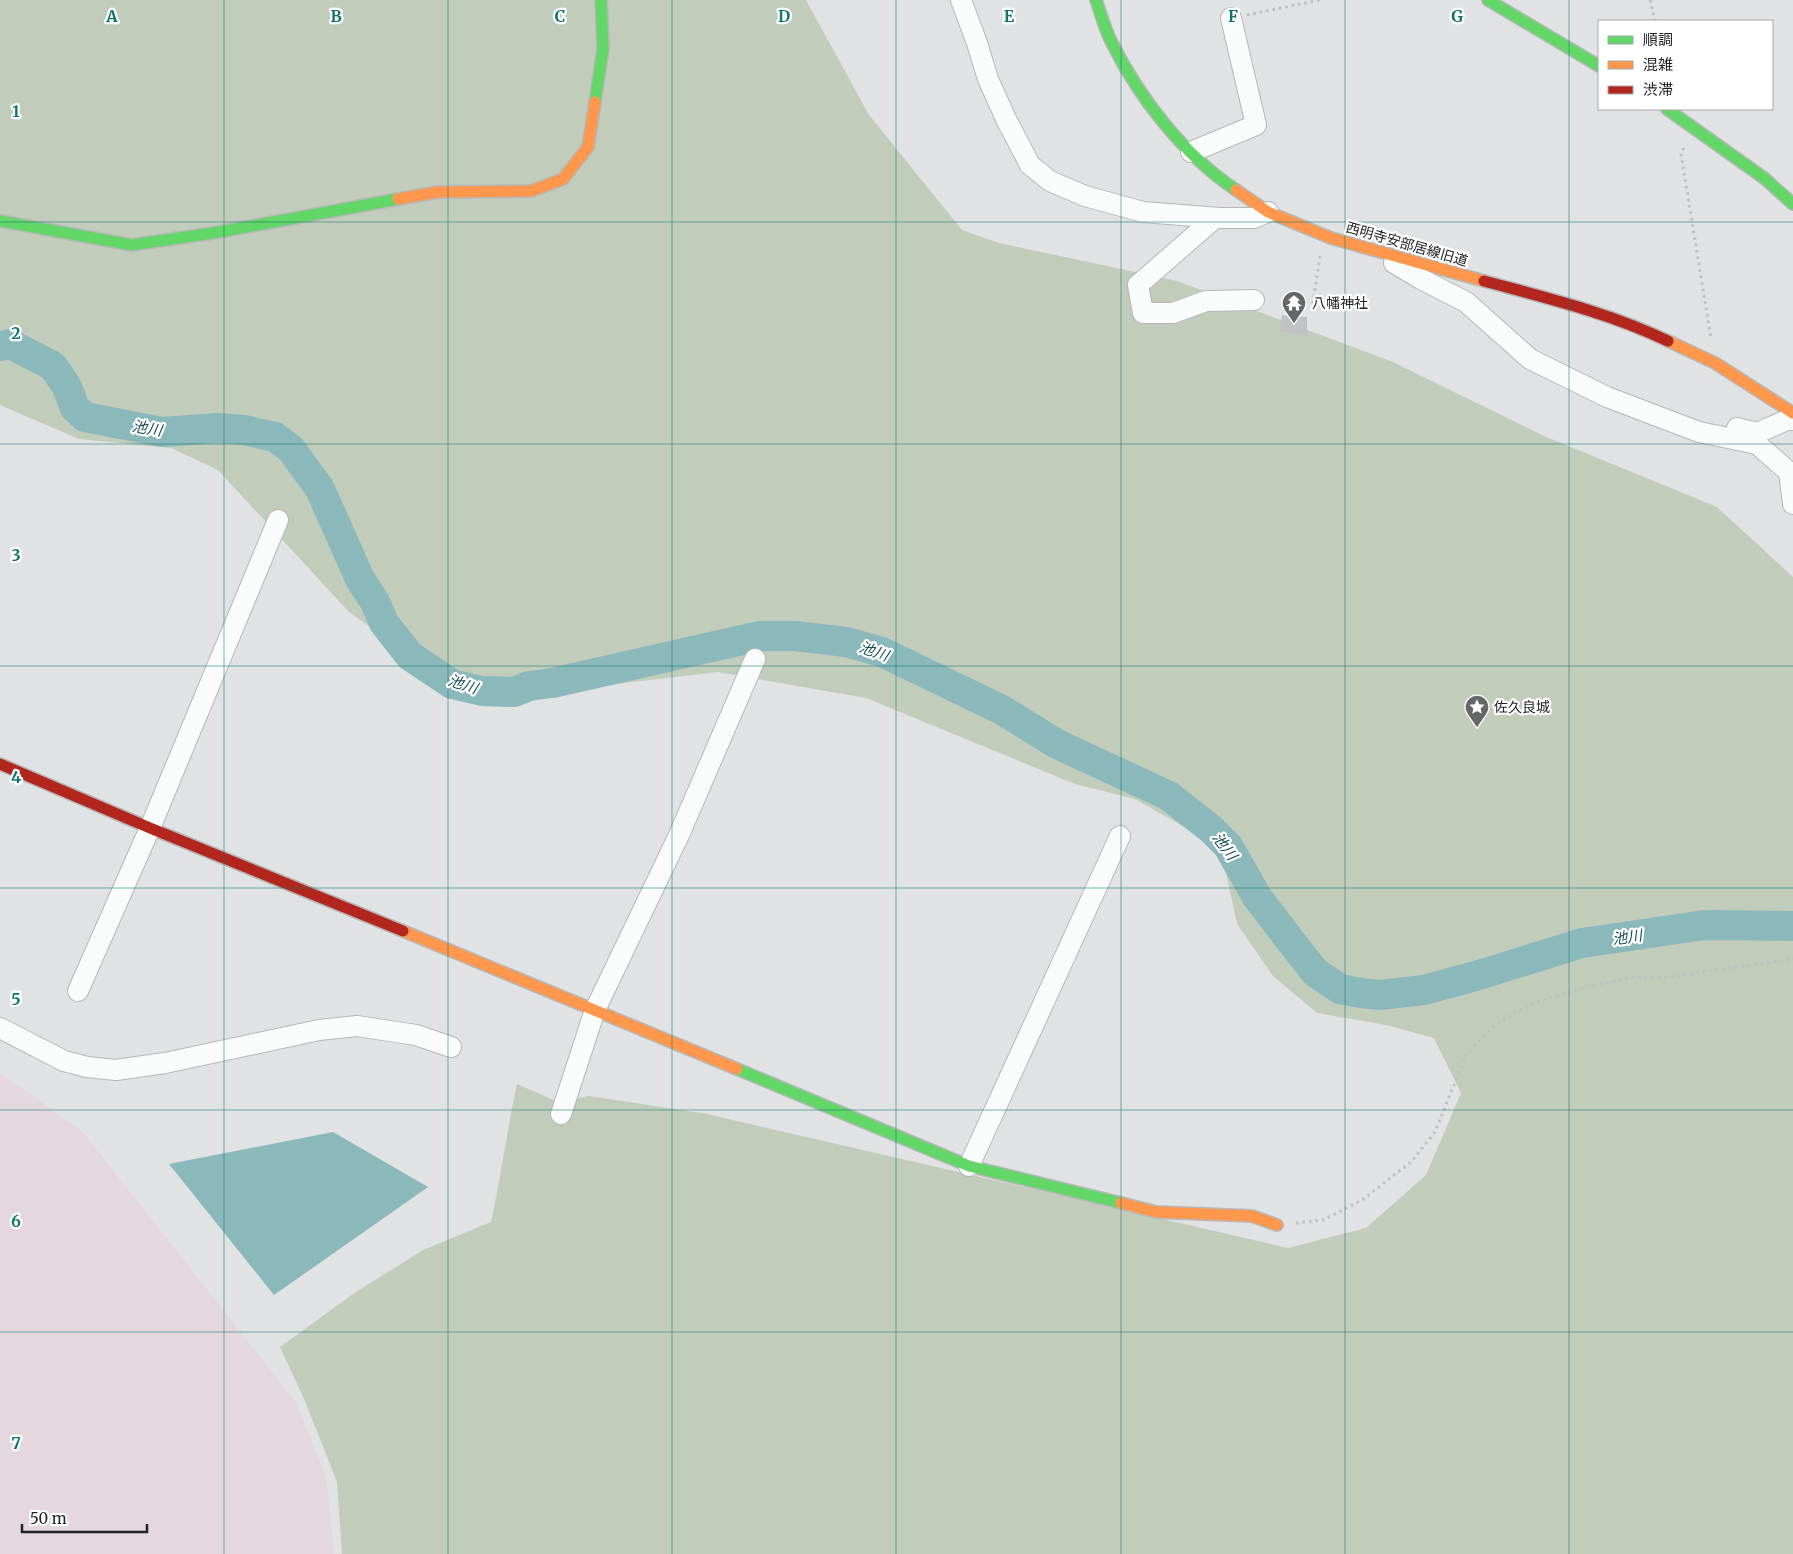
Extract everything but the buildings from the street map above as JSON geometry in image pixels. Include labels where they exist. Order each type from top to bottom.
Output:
[{"type":"street","points":[[0,221],[132,245],[220,232],[438,192],[531,191],[548,185],[563,179],[588,147],[603,49],[601,0]]},
{"type":"street","points":[[961,0],[988,79],[1006,119],[1030,164],[1050,181],[1085,196],[1142,212],[1215,218],[1254,218],[1268,212]]},
{"type":"street","name":"西明寺安部居線旧道","points":[[1096,0],[1112,42],[1138,88],[1175,136],[1218,178],[1268,212],[1331,238],[1590,310],[1642,328],[1715,363],[1793,413]]},
{"type":"street","points":[[1488,0],[1598,65]]},
{"type":"street","points":[[1191,152],[1256,125],[1230,18]]},
{"type":"street","points":[[1668,110],[1764,178],[1793,204]]},
{"type":"street","points":[[1215,218],[1138,285],[1143,313],[1174,313],[1206,300],[1254,300]]},
{"type":"street","points":[[1374,251],[1421,280],[1466,302],[1530,359],[1607,396],[1699,432],[1757,444],[1789,472],[1793,504]]},
{"type":"street","points":[[1699,432],[1706,421],[1757,433],[1793,420]]},
{"type":"street","points":[[78,991],[150,828],[278,520]]},
{"type":"street","points":[[560,1114],[594,1010],[679,835],[755,660]]},
{"type":"street","points":[[0,764],[150,828],[969,1166],[1156,1212],[1252,1216],[1277,1225]]},
{"type":"street","points":[[969,1166],[1120,836]]},
{"type":"street","points":[[0,1028],[64,1061],[87,1068],[116,1070],[165,1063],[319,1030],[357,1026],[416,1035],[451,1047]]},
{"type":"path","points":[[1230,18],[1320,0]]},
{"type":"path","points":[[1650,0],[1655,20]]},
{"type":"path","points":[[1694,128],[1680,154],[1715,363]]},
{"type":"path","points":[[1312,310],[1320,255]]},
{"type":"path","points":[[1277,1225],[1323,1220],[1362,1200],[1410,1162],[1435,1132],[1466,1054],[1492,1028],[1516,1012],[1549,998],[1591,986],[1634,977],[1669,977],[1793,959]]},
{"type":"shaded area","points":[[0,1073],[82,1131],[295,1401],[326,1476],[334,1554],[0,1554]]},
{"type":"green space","points":[[0,0],[806,0],[869,115],[962,230],[999,243],[1177,281],[1393,362],[1544,436],[1717,507],[1793,577],[1793,1554],[342,1554],[337,1482],[305,1401],[280,1347],[353,1294],[423,1250],[491,1222],[517,1084],[558,1102],[589,1096],[707,1114],[1288,1248],[1366,1228],[1426,1175],[1461,1093],[1434,1038],[1386,1025],[1317,1013],[1273,976],[1237,924],[1221,848],[1135,799],[1075,784],[866,698],[718,672],[530,694],[446,680],[349,612],[218,470],[171,448],[79,439],[0,405]]},
{"type":"water","points":[[333,1132],[428,1187],[274,1295],[169,1164]]},
{"type":"waterway","name":"池川","points":[[0,346],[10,344],[53,366],[67,387],[75,408],[85,417],[162,432],[218,428],[244,430],[275,437],[291,449],[320,489],[360,579],[375,602],[384,623],[410,656],[452,684],[482,691],[514,692],[529,686],[552,683],[760,636],[795,636],[846,642],[882,652],[1002,710],[1057,744],[1169,796],[1211,829],[1228,846],[1257,897],[1293,944],[1315,972],[1340,989],[1380,995],[1424,990],[1582,943],[1705,925],[1793,926]]},
{"type":"traffic: fast","points":[[595,102],[603,49],[601,0]]},
{"type":"traffic: fast","points":[[1096,0],[1112,43],[1123,64],[1150,105],[1181,143],[1217,176],[1236,190]]},
{"type":"traffic: fast","points":[[1488,0],[1598,65]]},
{"type":"traffic: fast","points":[[1668,110],[1764,178],[1793,204]]},
{"type":"traffic: fast","points":[[0,221],[132,245],[219,232],[398,199]]},
{"type":"traffic: fast","points":[[737,1069],[969,1166],[1121,1203]]},
{"type":"traffic: slow","points":[[398,199],[438,192],[531,191],[563,179],[588,147],[595,102]]},
{"type":"traffic: slow","points":[[1236,190],[1268,212],[1331,238],[1484,281]]},
{"type":"traffic: slow","points":[[1668,341],[1715,363],[1793,413]]},
{"type":"traffic: slow","points":[[403,931],[737,1069]]},
{"type":"traffic: slow","points":[[1121,1203],[1156,1212],[1252,1216],[1277,1225]]},
{"type":"traffic: jam","points":[[1484,281],[1601,314],[1668,341]]},
{"type":"traffic: jam","points":[[0,764],[150,828],[403,931]]},
{"type":"place","name":"八幡神社","points":[[1294,324]]},
{"type":"place","name":"佐久良城","points":[[1477,728]]}]
